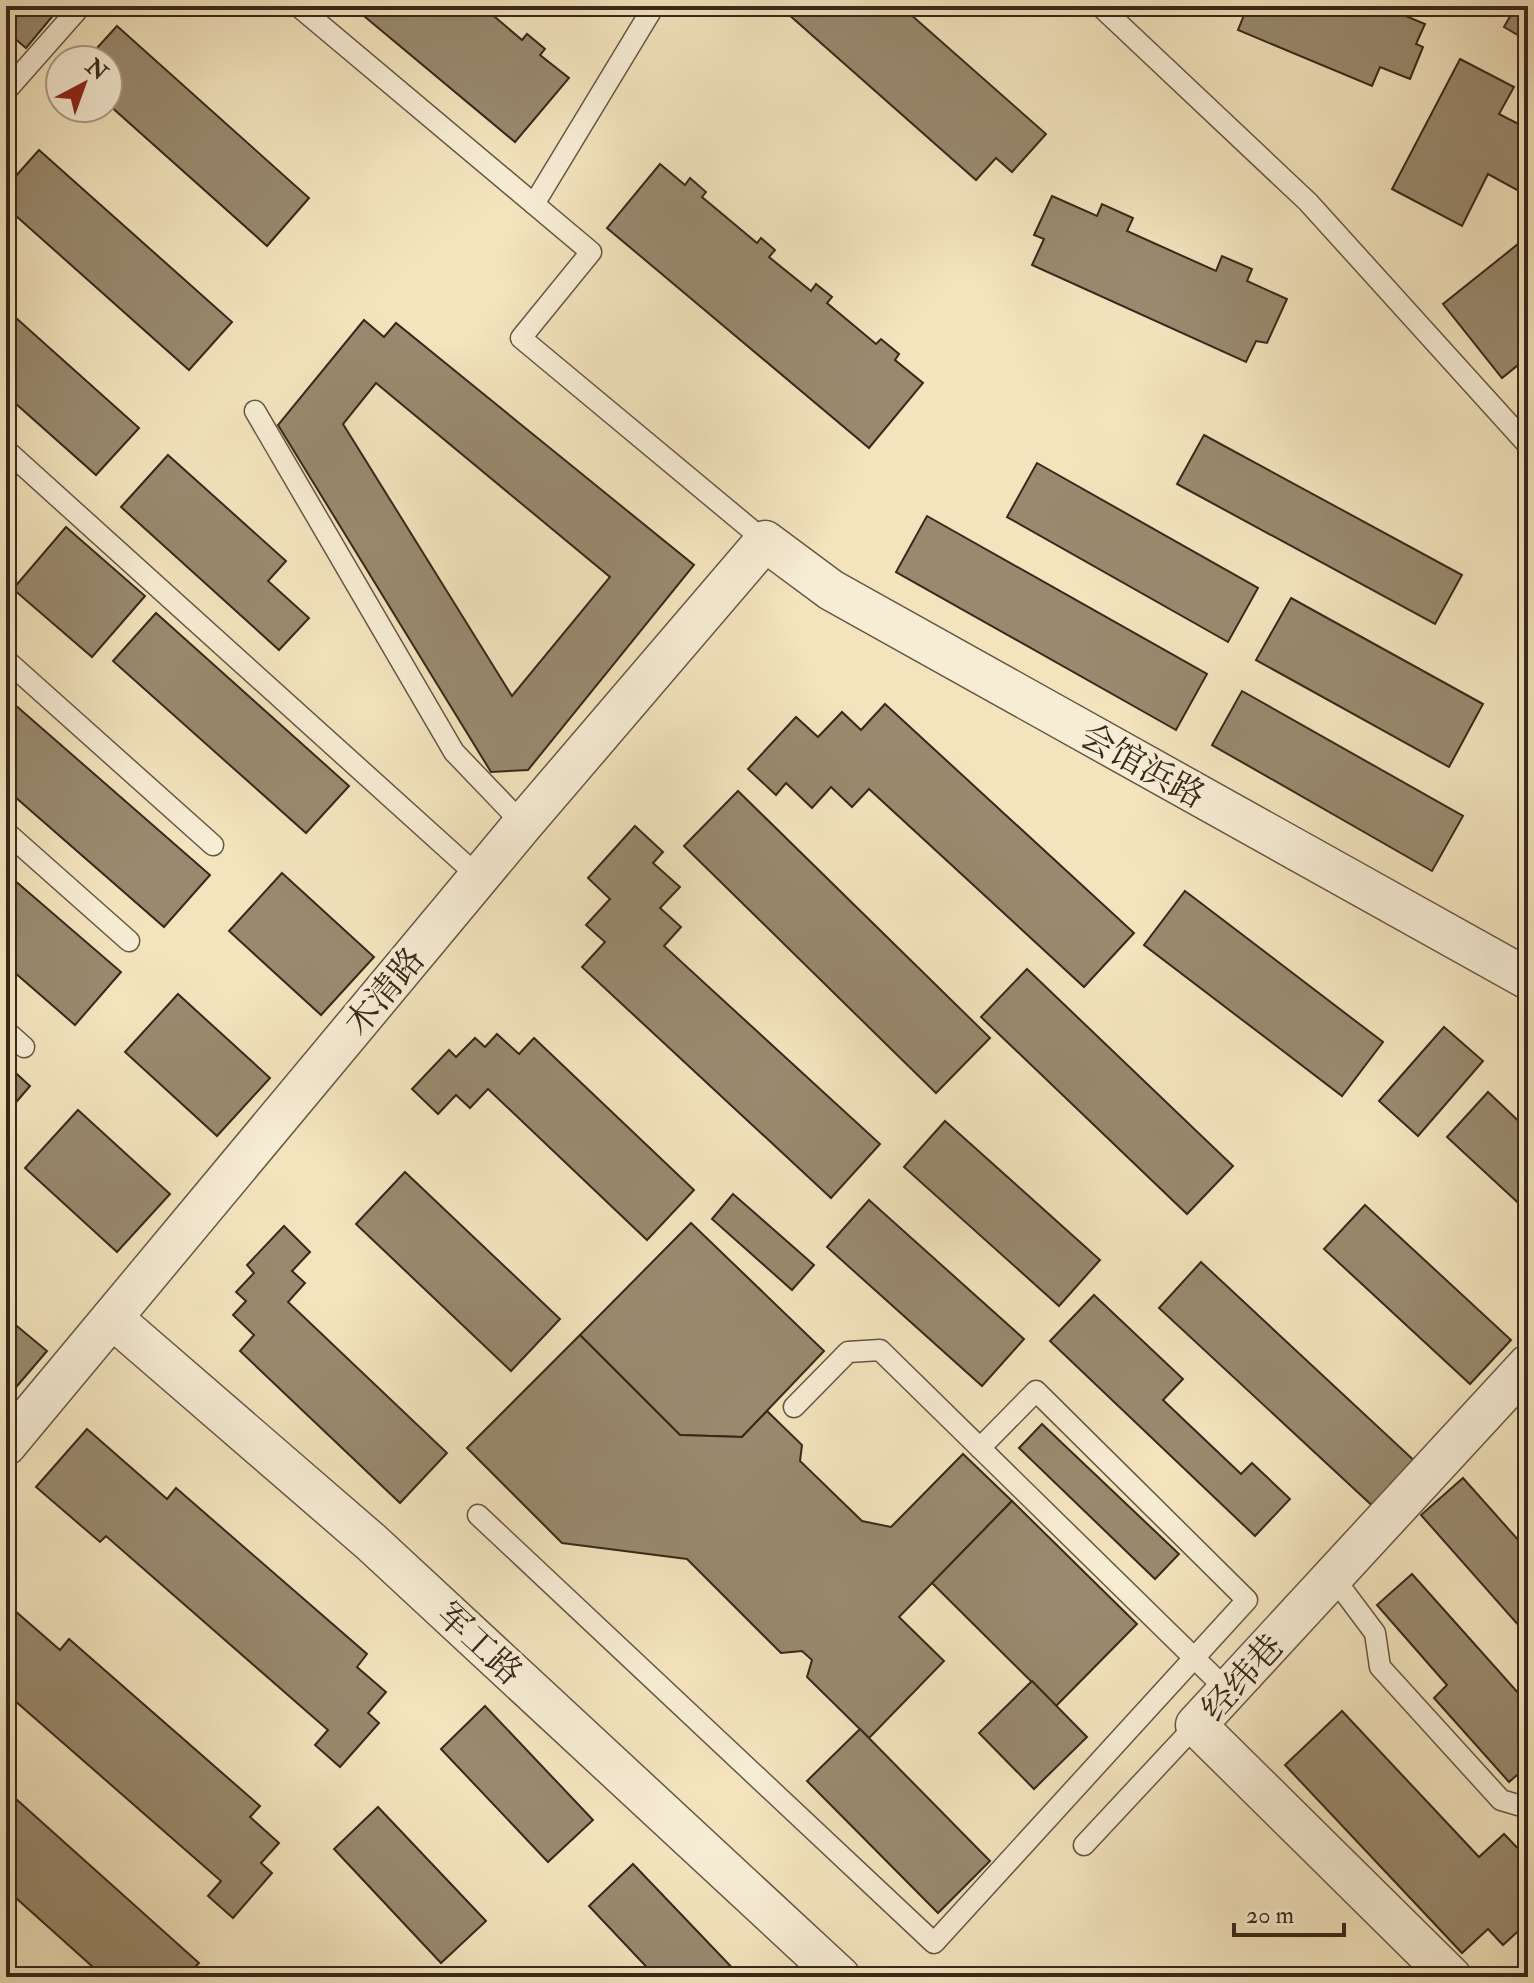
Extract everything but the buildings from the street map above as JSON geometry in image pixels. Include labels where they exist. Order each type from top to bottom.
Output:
[{"type":"street","name":"木清路","points":[[6,1445],[523,824],[765,541]]},
{"type":"street","name":"会馆浜路","points":[[765,541],[831,590],[1528,979]]},
{"type":"street","name":"军工路","points":[[112,1318],[371,1542],[840,1977]]},
{"type":"street","name":"经纬巷","points":[[1451,1977],[1196,1725],[1528,1365]]},
{"type":"lane","points":[[6,91],[81,6]]},
{"type":"lane","points":[[298,6],[591,252],[521,338],[765,541]]},
{"type":"lane","points":[[534,204],[654,6]]},
{"type":"lane","points":[[1100,6],[1308,202],[1528,445]]},
{"type":"lane","points":[[255,411],[454,752],[523,824]]},
{"type":"lane","points":[[6,450],[479,877]]},
{"type":"lane","points":[[6,660],[213,845]]},
{"type":"lane","points":[[6,832],[129,941]]},
{"type":"lane","points":[[6,1031],[24,1047]]},
{"type":"lane","points":[[794,1407],[848,1352],[880,1350],[1228,1691]]},
{"type":"lane","points":[[478,1515],[934,1943],[1247,1600],[1036,1391],[980,1448]]},
{"type":"lane","points":[[1333,1577],[1375,1633],[1380,1667],[1501,1800],[1528,1808]]},
{"type":"lane","points":[[1084,1845],[1196,1725]]}]
